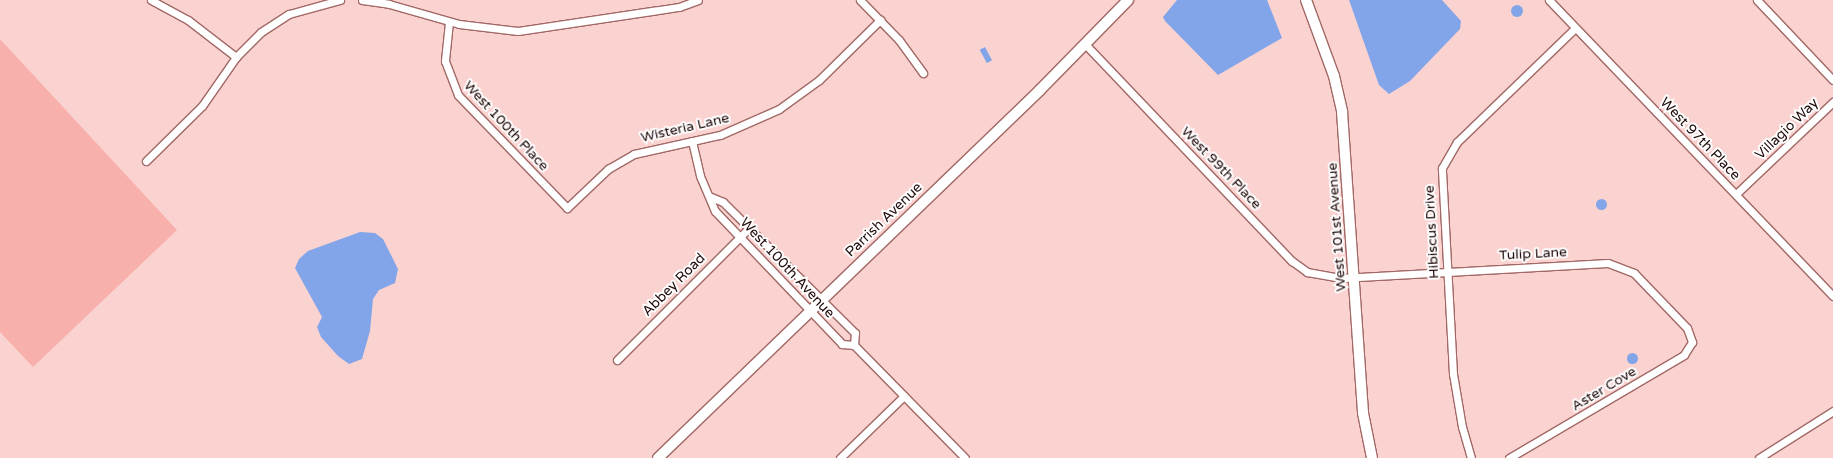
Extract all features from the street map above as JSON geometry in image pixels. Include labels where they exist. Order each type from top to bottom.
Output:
[{"type":"street","points":[[151,0],[188,20],[236,57]]},
{"type":"street","points":[[146,161],[202,106],[236,57],[261,32],[289,14],[340,0]]},
{"type":"street","points":[[362,0],[389,4],[449,22],[495,31],[531,30],[679,7],[698,0]]},
{"type":"street","points":[[860,0],[902,44],[923,73]]},
{"type":"street","name":"Parrish Avenue","points":[[658,458],[821,302],[1128,0]]},
{"type":"street","name":"West 101st Avenue","points":[[1306,0],[1341,101],[1363,413],[1372,458]]},
{"type":"street","name":"West 97th Place","points":[[1549,0],[1833,296]]},
{"type":"street","points":[[1757,0],[1833,80]]},
{"type":"street","name":"Wisteria Lane","points":[[567,208],[619,161],[648,149],[692,141],[744,127],[788,104],[819,80],[880,20]]},
{"type":"street","name":"West 100th Place","points":[[449,22],[445,61],[458,95],[567,208]]},
{"type":"street","name":"Hibiscus Drive","points":[[1471,458],[1455,392],[1441,183],[1448,154],[1575,28]]},
{"type":"street","name":"West 99th Place","points":[[1085,44],[1297,266],[1324,278],[1354,278]]},
{"type":"street","name":"Villagio Way","points":[[1736,194],[1833,102]]},
{"type":"street","name":"West 100th Avenue","points":[[692,141],[700,176],[711,197],[715,211],[812,310],[842,344],[854,345],[965,458]]},
{"type":"street","name":"West 100th Avenue","points":[[711,197],[723,202],[854,333],[854,345]]},
{"type":"street","name":"Abbey Road","points":[[617,360],[749,228]]},
{"type":"street","name":"Tulip Lane","points":[[1354,278],[1615,264],[1634,273],[1687,328]]},
{"type":"street","name":"Aster Cove","points":[[1508,458],[1684,355],[1692,342],[1687,328]]},
{"type":"street","points":[[840,458],[904,396]]},
{"type":"street","points":[[1759,458],[1833,411]]},
{"type":"shaded area","points":[[0,39],[177,230],[33,367],[0,332]]},
{"type":"water","points":[[1177,0],[1267,0],[1282,38],[1218,75],[1165,21],[1163,17]]},
{"type":"water","points":[[1349,0],[1442,0],[1461,21],[1460,29],[1410,81],[1389,94],[1379,85]]},
{"type":"water","points":[[1517,5],[1523,11],[1517,17],[1511,11]]},
{"type":"water","points":[[985,47],[992,60],[987,63],[980,50]]},
{"type":"water","points":[[1601,198],[1607,204],[1601,210],[1595,204]]},
{"type":"water","points":[[360,232],[375,233],[383,239],[398,269],[395,283],[379,290],[373,299],[370,331],[362,359],[349,364],[338,356],[321,337],[317,327],[322,317],[295,268],[299,259],[308,251]]},
{"type":"water","points":[[1632,352],[1638,358],[1632,364],[1626,358]]}]
